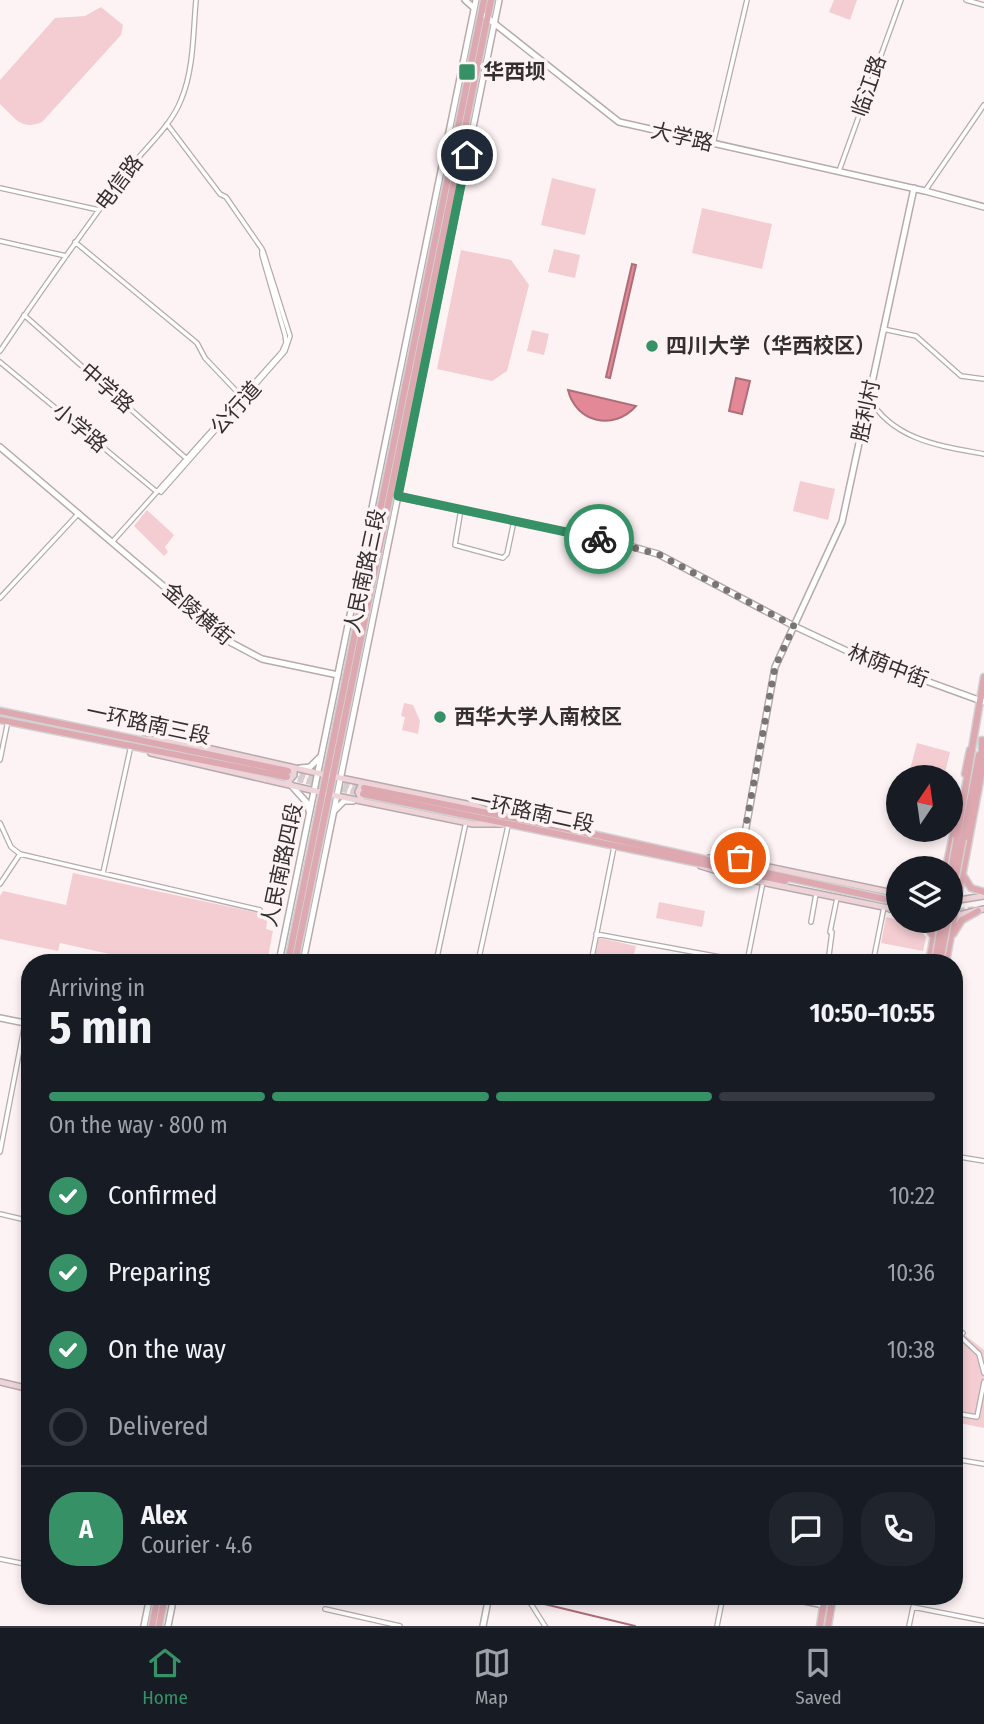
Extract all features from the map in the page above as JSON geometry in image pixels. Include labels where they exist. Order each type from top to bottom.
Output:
[{"type":"main road","name":"人民南路三段","points":[[333,777],[484,16],[484,0]]},
{"type":"main road","name":"人民南路三段","points":[[484,16],[491,0]]},
{"type":"main road","points":[[949,856],[982,701],[984,677]]},
{"type":"main road","name":"一环路南三段","points":[[0,710],[135,738],[288,777]]},
{"type":"main road","name":"一环路南三段","points":[[0,720],[129,748],[288,777]]},
{"type":"main road","points":[[963,826],[984,731]]},
{"type":"main road","points":[[963,819],[973,738]]},
{"type":"main road","points":[[982,740],[982,770],[963,872],[968,886],[984,894]]},
{"type":"main road","points":[[288,777],[300,768],[352,781],[362,793]]},
{"type":"main road","points":[[288,777],[326,793],[362,793],[466,822],[504,825]]},
{"type":"main road","points":[[326,793],[333,777]]},
{"type":"main road","name":"人民南路四段","points":[[290,954],[326,793]]},
{"type":"main road","name":"人民南路四段","points":[[296,954],[326,793]]},
{"type":"main road","name":"一环路南二段","points":[[362,793],[503,816],[694,856],[885,904]]},
{"type":"main road","name":"一环路南二段","points":[[362,793],[885,904]]},
{"type":"main road","points":[[950,851],[950,860],[956,864],[962,863],[966,854]]},
{"type":"main road","points":[[694,856],[740,861],[886,893]]},
{"type":"main road","points":[[695,864],[832,900],[885,904]]},
{"type":"main road","points":[[963,899],[984,894]]},
{"type":"main road","points":[[963,915],[981,910]]},
{"type":"main road","points":[[950,939],[962,920],[981,910]]},
{"type":"main road","points":[[938,954],[939,933]]},
{"type":"main road","points":[[940,954],[947,933]]},
{"type":"main road","points":[[947,954],[952,933]]},
{"type":"main road","points":[[930,954],[934,935]]},
{"type":"main road","points":[[0,1382],[21,1386]]},
{"type":"main road","points":[[152,1626],[156,1605]]},
{"type":"main road","points":[[159,1626],[164,1605]]},
{"type":"main road","points":[[820,1626],[824,1605]]},
{"type":"main road","points":[[828,1626],[832,1605]]},
{"type":"street","name":"电信路","points":[[0,351],[128,169],[167,124],[181,102],[190,74],[196,0]]},
{"type":"street","name":"大学路","points":[[465,0],[619,122],[914,188],[984,207]]},
{"type":"street","name":"人民南路三段","points":[[318,774],[476,0]]},
{"type":"street","name":"人民南路三段","points":[[333,777],[343,765],[390,494],[499,0]]},
{"type":"street","points":[[713,145],[747,0]]},
{"type":"street","name":"临江路","points":[[838,173],[901,0]]},
{"type":"street","points":[[966,0],[984,5]]},
{"type":"street","points":[[925,191],[984,105]]},
{"type":"street","name":"公行道","points":[[114,542],[285,351],[290,336],[262,249],[226,197],[220,194],[167,124]]},
{"type":"street","points":[[0,188],[99,210]]},
{"type":"street","name":"胜利村","points":[[740,861],[775,667],[842,522],[914,188]]},
{"type":"street","points":[[0,241],[66,256]]},
{"type":"street","points":[[75,242],[197,343],[205,358],[243,398]]},
{"type":"street","name":"中学路","points":[[24,315],[188,460]]},
{"type":"street","points":[[883,329],[916,337],[961,376],[984,380]]},
{"type":"street","name":"小学路","points":[[0,362],[158,493]]},
{"type":"street","points":[[869,398],[883,418],[910,436],[932,444],[984,454]]},
{"type":"street","name":"金陵横街","points":[[0,447],[235,645],[262,659],[338,676]]},
{"type":"street","name":"林荫中街","points":[[376,491],[658,554],[794,626],[860,657],[982,701]]},
{"type":"street","points":[[461,509],[454,545],[503,558],[507,554],[514,521]]},
{"type":"street","points":[[0,598],[79,513]]},
{"type":"street","points":[[0,760],[8,721]]},
{"type":"street","points":[[103,873],[129,748]]},
{"type":"street","points":[[300,768],[310,767],[322,754]]},
{"type":"street","points":[[343,765],[352,781]]},
{"type":"street","name":"人民南路四段","points":[[305,954],[333,813],[318,774]]},
{"type":"street","points":[[288,777],[308,804],[310,814]]},
{"type":"street","name":"人民南路四段","points":[[281,954],[310,814],[326,793],[333,777]]},
{"type":"street","points":[[333,813],[344,802],[362,793]]},
{"type":"street","points":[[438,954],[466,822]]},
{"type":"street","points":[[0,823],[11,847],[20,854],[260,911]]},
{"type":"street","points":[[480,954],[504,825]]},
{"type":"street","points":[[592,954],[614,847]]},
{"type":"street","points":[[0,884],[20,854]]},
{"type":"street","points":[[749,954],[763,882]]},
{"type":"street","points":[[811,922],[816,894]]},
{"type":"street","points":[[829,954],[832,900]]},
{"type":"street","points":[[875,954],[885,904]]},
{"type":"street","points":[[596,934],[704,954]]},
{"type":"street","points":[[0,1018],[21,1022]]},
{"type":"street","points":[[0,1152],[21,1056]]},
{"type":"street","points":[[963,1158],[984,1161]]},
{"type":"street","points":[[0,1214],[21,1219]]},
{"type":"street","points":[[963,1339],[979,1354],[984,1373]]},
{"type":"street","points":[[963,1415],[977,1417],[984,1382]]},
{"type":"street","points":[[963,1460],[984,1464]]},
{"type":"street","points":[[0,1559],[21,1564]]},
{"type":"street","points":[[144,1626],[148,1605]]},
{"type":"street","points":[[168,1626],[172,1605]]},
{"type":"street","points":[[483,1626],[487,1605]]},
{"type":"street","points":[[532,1605],[545,1626]]},
{"type":"street","points":[[717,1626],[721,1605]]},
{"type":"street","points":[[909,1626],[914,1607],[984,1621]]},
{"type":"street","points":[[324,1609],[400,1626]]},
{"type":"shaded area","points":[[834,0],[857,0],[850,20],[829,12]]},
{"type":"shaded area","points":[[101,7],[123,25],[121,35],[42,122],[29,125],[19,122],[0,104],[0,80],[55,18],[85,16]]},
{"type":"shaded area","points":[[552,178],[596,189],[585,235],[541,225]]},
{"type":"shaded area","points":[[702,208],[772,224],[762,269],[692,253]]},
{"type":"shaded area","points":[[554,249],[580,255],[575,278],[548,272]]},
{"type":"shaded area","points":[[461,250],[511,260],[529,285],[507,371],[492,381],[437,369]]},
{"type":"shaded area","points":[[632,264],[636,265],[610,378],[606,377]]},
{"type":"shaded area","points":[[532,330],[549,334],[544,355],[527,351]]},
{"type":"shaded area","points":[[736,378],[750,381],[742,414],[729,411]]},
{"type":"shaded area","points":[[568,390],[636,406],[617,419],[597,420],[579,410]]},
{"type":"shaded area","points":[[800,481],[835,489],[828,520],[793,511]]},
{"type":"shaded area","points":[[147,510],[174,535],[165,547],[168,552],[164,556],[134,526]]},
{"type":"shaded area","points":[[404,703],[413,705],[420,721],[418,734],[402,730]]},
{"type":"shaded area","points":[[917,743],[950,752],[947,765],[911,765]]},
{"type":"shaded area","points":[[73,873],[268,915],[266,929],[273,931],[269,954],[110,954],[60,943],[58,951],[0,939],[0,896],[3,891],[66,905]]},
{"type":"shaded area","points":[[659,902],[705,911],[702,927],[656,918]]},
{"type":"shaded area","points":[[886,917],[886,933],[923,933],[926,937],[923,951],[881,943]]},
{"type":"shaded area","points":[[599,938],[636,946],[634,954],[596,954]]},
{"type":"shaded area","points":[[963,1334],[984,1350],[984,1428],[963,1424]]},
{"type":"waterway","points":[[548,1605],[635,1626]]},
{"type":"tunnel","points":[[291,772],[364,788]]},
{"type":"tunnel","points":[[289,777],[363,794]]},
{"type":"tunnel","points":[[963,910],[976,909]]},
{"type":"way so far","points":[[599,539],[658,554],[794,626],[775,667],[740,858]]},
{"type":"place","name":"华西坝","points":[[467,72]]},
{"type":"place","name":"四川大学（华西校区）","points":[[652,346]]},
{"type":"place","name":"西华大学人南校区","points":[[440,717]]},
{"type":"route","points":[[467,155],[398,496],[599,539]]}]
